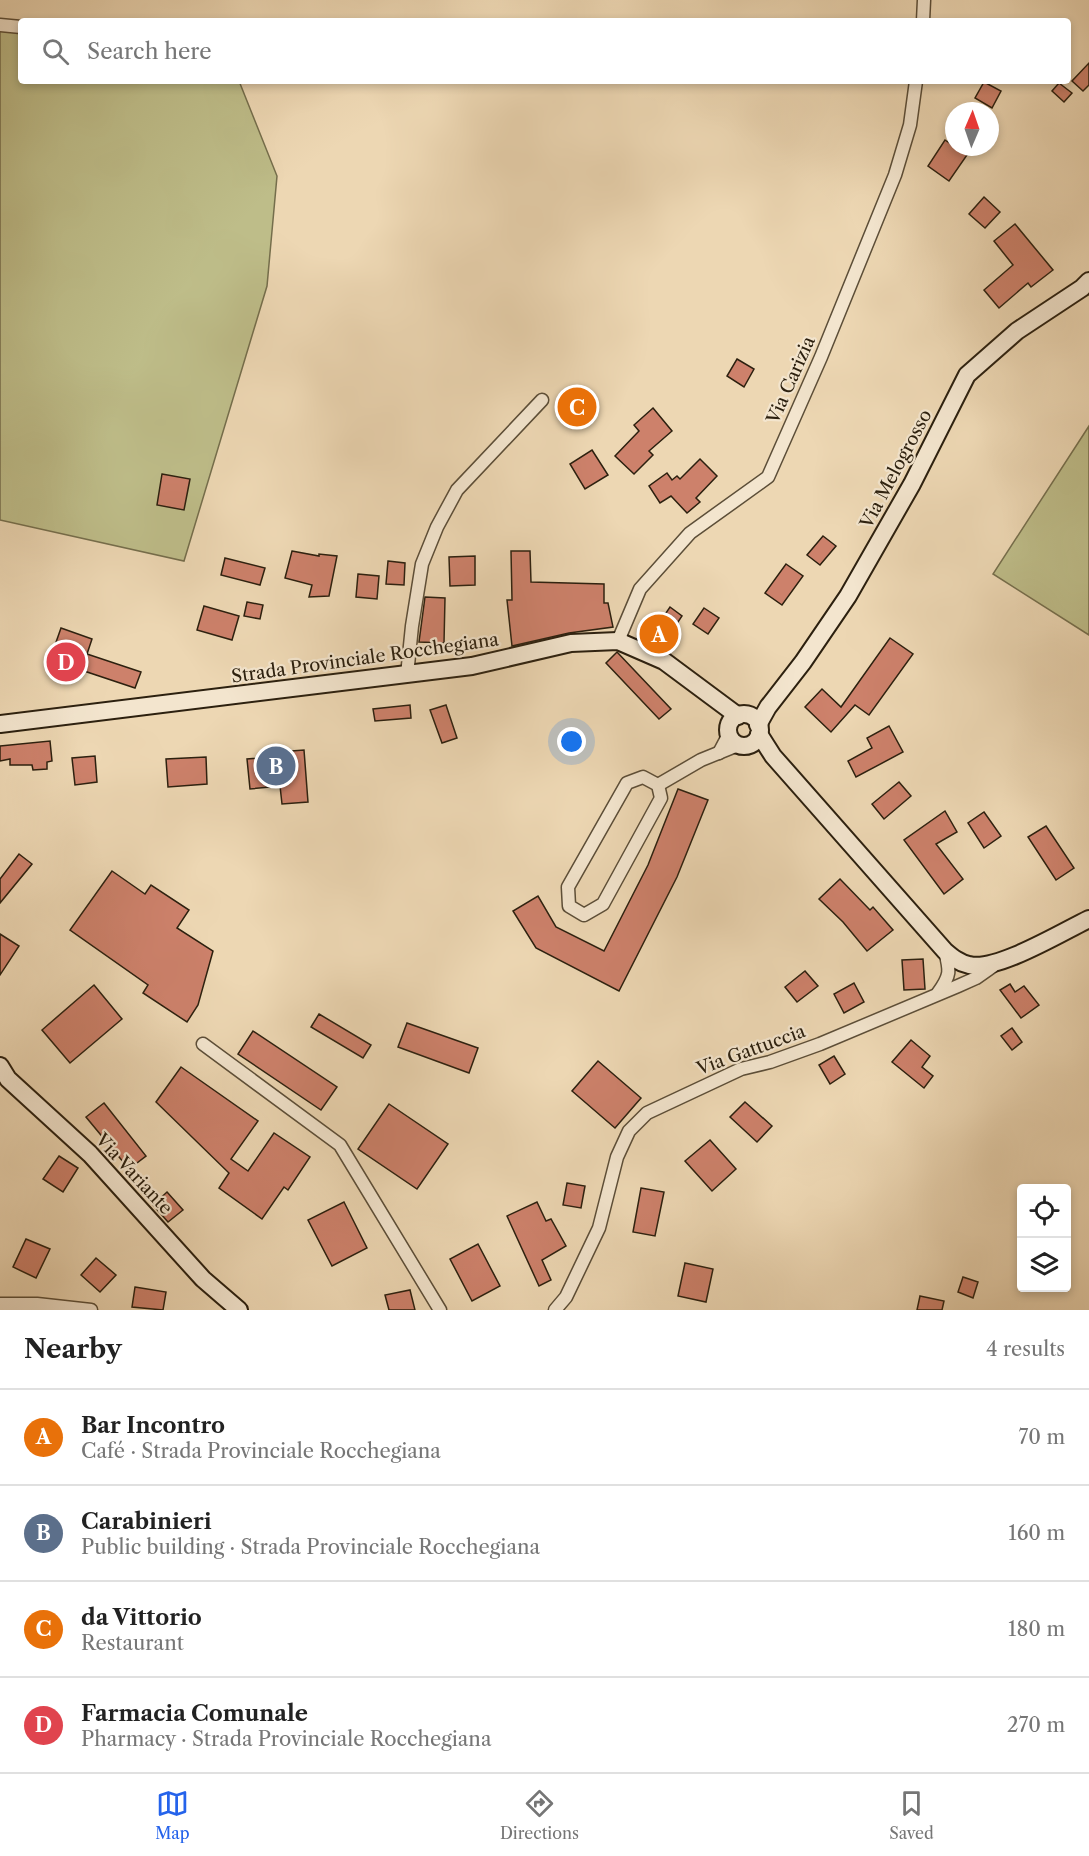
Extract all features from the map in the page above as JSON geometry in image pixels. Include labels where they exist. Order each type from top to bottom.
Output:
[{"type":"main road","name":"Via Melogrosso","points":[[744,730],[768,707],[803,662],[848,596],[912,484],[968,375],[1017,331],[1089,281]]},
{"type":"main road","name":"Strada Provinciale Rocchegiana","points":[[0,724],[407,675],[472,666],[571,643],[618,641],[663,661],[711,695],[744,730],[773,756],[945,951],[965,964]]},
{"type":"main road","points":[[965,964],[977,966],[996,963],[1089,919]]},
{"type":"main road","name":"Via Variante","points":[[0,1066],[8,1079],[90,1154],[203,1280],[239,1310]]},
{"type":"street","points":[[923,18],[924,0]]},
{"type":"street","points":[[0,26],[18,27]]},
{"type":"street","name":"Via Carizia","points":[[618,641],[640,589],[690,533],[768,477],[821,357],[895,175],[910,125],[916,84]]},
{"type":"street","points":[[407,675],[412,626],[423,564],[437,527],[457,490],[542,400]]},
{"type":"street","points":[[658,785],[719,753],[744,730]]},
{"type":"street","points":[[643,777],[658,785],[661,798],[603,904],[584,915],[569,906],[568,887],[627,783],[643,777]]},
{"type":"street","points":[[938,993],[949,975],[945,951]]},
{"type":"street","name":"Via Gattuccia","points":[[555,1310],[566,1297],[599,1228],[617,1157],[629,1131],[647,1113],[741,1069],[770,1062],[820,1044],[958,986],[976,978],[996,963]]},
{"type":"street","points":[[958,986],[962,980],[965,964]]},
{"type":"street","points":[[203,1044],[340,1145],[440,1310]]},
{"type":"street","points":[[0,1304],[37,1304],[91,1310]]},
{"type":"shaded area","points":[[0,29],[18,30],[18,84],[240,84],[277,176],[267,286],[184,561],[0,520]]},
{"type":"shaded area","points":[[1089,426],[1089,635],[993,574]]},
{"type":"building","points":[[1089,63],[1089,85],[1083,91],[1072,81]]},
{"type":"building","points":[[983,84],[1001,91],[995,102],[982,102],[975,98]]},
{"type":"building","points":[[1060,84],[1072,93],[1064,102],[1052,91]]},
{"type":"building","points":[[945,140],[945,156],[966,156],[949,181],[928,166]]},
{"type":"building","points":[[984,197],[1000,212],[985,228],[969,214]]},
{"type":"building","points":[[1015,224],[1053,270],[1031,287],[1028,283],[999,308],[984,290],[1013,265],[994,241]]},
{"type":"building","points":[[737,359],[754,369],[744,387],[727,376]]},
{"type":"building","points":[[577,393],[592,409],[582,419],[566,403]]},
{"type":"building","points":[[653,408],[672,431],[649,451],[653,455],[634,474],[615,456],[639,431],[634,425]]},
{"type":"building","points":[[592,450],[608,475],[585,489],[570,464]]},
{"type":"building","points":[[700,459],[717,476],[696,498],[700,502],[687,513],[671,496],[660,503],[649,486],[667,473],[672,480],[677,476],[680,479]]},
{"type":"building","points":[[162,474],[190,479],[184,510],[157,505]]},
{"type":"building","points":[[823,536],[836,546],[820,565],[807,555]]},
{"type":"building","points":[[292,551],[319,556],[319,554],[337,556],[329,596],[309,597],[312,585],[285,578]]},
{"type":"building","points":[[511,551],[530,551],[531,582],[604,584],[604,603],[608,603],[613,627],[569,633],[512,646],[507,600],[512,600]]},
{"type":"building","points":[[475,556],[475,585],[450,586],[449,557]]},
{"type":"building","points":[[225,558],[265,568],[260,585],[221,575]]},
{"type":"building","points":[[388,561],[405,563],[404,585],[386,584]]},
{"type":"building","points":[[786,564],[803,576],[782,605],[765,593]]},
{"type":"building","points":[[358,574],[379,576],[377,599],[356,597]]},
{"type":"building","points":[[425,597],[445,598],[444,643],[419,642]]},
{"type":"building","points":[[247,602],[263,605],[260,619],[244,616]]},
{"type":"building","points":[[204,606],[239,616],[232,640],[197,630]]},
{"type":"building","points":[[670,607],[682,616],[664,643],[651,635]]},
{"type":"building","points":[[704,608],[719,618],[708,634],[693,624]]},
{"type":"building","points":[[61,628],[92,639],[87,654],[141,672],[135,688],[81,670],[78,676],[48,665]]},
{"type":"building","points":[[890,638],[913,654],[869,715],[855,705],[831,732],[805,707],[822,689],[841,707]]},
{"type":"building","points":[[617,652],[671,709],[659,719],[606,663]]},
{"type":"building","points":[[410,705],[411,718],[375,721],[373,709]]},
{"type":"building","points":[[446,705],[457,738],[442,743],[430,710]]},
{"type":"building","points":[[889,726],[903,752],[856,777],[848,761],[872,748],[867,738]]},
{"type":"building","points":[[50,741],[52,761],[47,762],[47,769],[33,770],[32,765],[10,765],[10,759],[0,761],[0,746]]},
{"type":"building","points":[[304,750],[308,802],[282,804],[280,786],[250,789],[247,759],[278,756],[278,752]]},
{"type":"building","points":[[95,756],[97,782],[75,785],[72,758]]},
{"type":"building","points":[[206,757],[207,784],[168,787],[166,759]]},
{"type":"building","points":[[899,782],[911,796],[884,819],[872,804]]},
{"type":"building","points":[[678,789],[708,800],[677,877],[619,991],[536,948],[513,911],[538,896],[556,927],[604,951],[648,865]]},
{"type":"building","points":[[945,811],[957,832],[936,844],[963,879],[944,894],[904,840]]},
{"type":"building","points":[[984,812],[1001,836],[984,848],[968,823]]},
{"type":"building","points":[[1046,826],[1074,868],[1056,880],[1028,837]]},
{"type":"building","points":[[19,854],[32,864],[0,903],[0,879]]},
{"type":"building","points":[[112,871],[145,894],[151,885],[189,910],[177,928],[213,951],[198,1005],[187,1022],[143,993],[148,985],[70,930]]},
{"type":"building","points":[[840,879],[870,910],[873,907],[893,930],[867,951],[843,922],[819,899]]},
{"type":"building","points":[[0,934],[19,946],[0,975]]},
{"type":"building","points":[[923,959],[925,989],[904,990],[902,960]]},
{"type":"building","points":[[805,971],[818,986],[797,1002],[785,987]]},
{"type":"building","points":[[854,983],[864,1002],[844,1013],[834,994]]},
{"type":"building","points":[[1010,984],[1015,992],[1024,986],[1039,1005],[1021,1018],[1000,990]]},
{"type":"building","points":[[94,985],[122,1019],[70,1063],[42,1030]]},
{"type":"building","points":[[319,1014],[371,1045],[363,1058],[311,1027]]},
{"type":"building","points":[[407,1023],[478,1048],[469,1073],[398,1047]]},
{"type":"building","points":[[1012,1028],[1022,1042],[1012,1050],[1001,1036]]},
{"type":"building","points":[[253,1031],[337,1087],[321,1110],[238,1054]]},
{"type":"building","points":[[911,1040],[930,1056],[922,1067],[933,1076],[924,1088],[892,1062]]},
{"type":"building","points":[[834,1056],[845,1074],[830,1084],[819,1065]]},
{"type":"building","points":[[598,1061],[641,1098],[615,1128],[572,1091]]},
{"type":"building","points":[[181,1067],[258,1121],[231,1159],[248,1171],[274,1133],[310,1157],[288,1190],[284,1187],[262,1219],[219,1188],[229,1173],[156,1102]]},
{"type":"building","points":[[745,1102],[772,1126],[757,1142],[730,1117]]},
{"type":"building","points":[[104,1103],[146,1156],[129,1169],[86,1117]]},
{"type":"building","points":[[389,1104],[448,1144],[417,1189],[358,1149]]},
{"type":"building","points":[[710,1140],[736,1169],[712,1191],[685,1161]]},
{"type":"building","points":[[59,1156],[78,1168],[63,1192],[43,1179]]},
{"type":"building","points":[[567,1183],[585,1186],[581,1208],[563,1205]]},
{"type":"building","points":[[641,1188],[664,1192],[655,1236],[633,1232]]},
{"type":"building","points":[[167,1192],[183,1210],[168,1222],[153,1205]]},
{"type":"building","points":[[344,1202],[367,1248],[332,1266],[308,1220]]},
{"type":"building","points":[[537,1202],[546,1221],[551,1219],[566,1246],[542,1260],[551,1280],[539,1286],[507,1216]]},
{"type":"building","points":[[26,1239],[50,1249],[36,1278],[13,1267]]},
{"type":"building","points":[[478,1244],[500,1286],[472,1301],[450,1259]]},
{"type":"building","points":[[96,1258],[116,1275],[100,1292],[81,1275]]},
{"type":"building","points":[[685,1263],[713,1269],[706,1302],[678,1296]]},
{"type":"building","points":[[963,1277],[978,1282],[973,1298],[958,1292]]},
{"type":"building","points":[[135,1287],[166,1292],[163,1310],[132,1307]]},
{"type":"building","points":[[410,1290],[415,1310],[389,1310],[385,1295]]},
{"type":"building","points":[[920,1296],[944,1301],[942,1310],[917,1310]]},
{"type":"place","name":"da Vittorio","points":[[577,407]]},
{"type":"place","name":"Bar Incontro","points":[[659,634]]},
{"type":"place","name":"Farmacia Comunale","points":[[66,662]]},
{"type":"place","name":"Carabinieri","points":[[276,766]]}]
